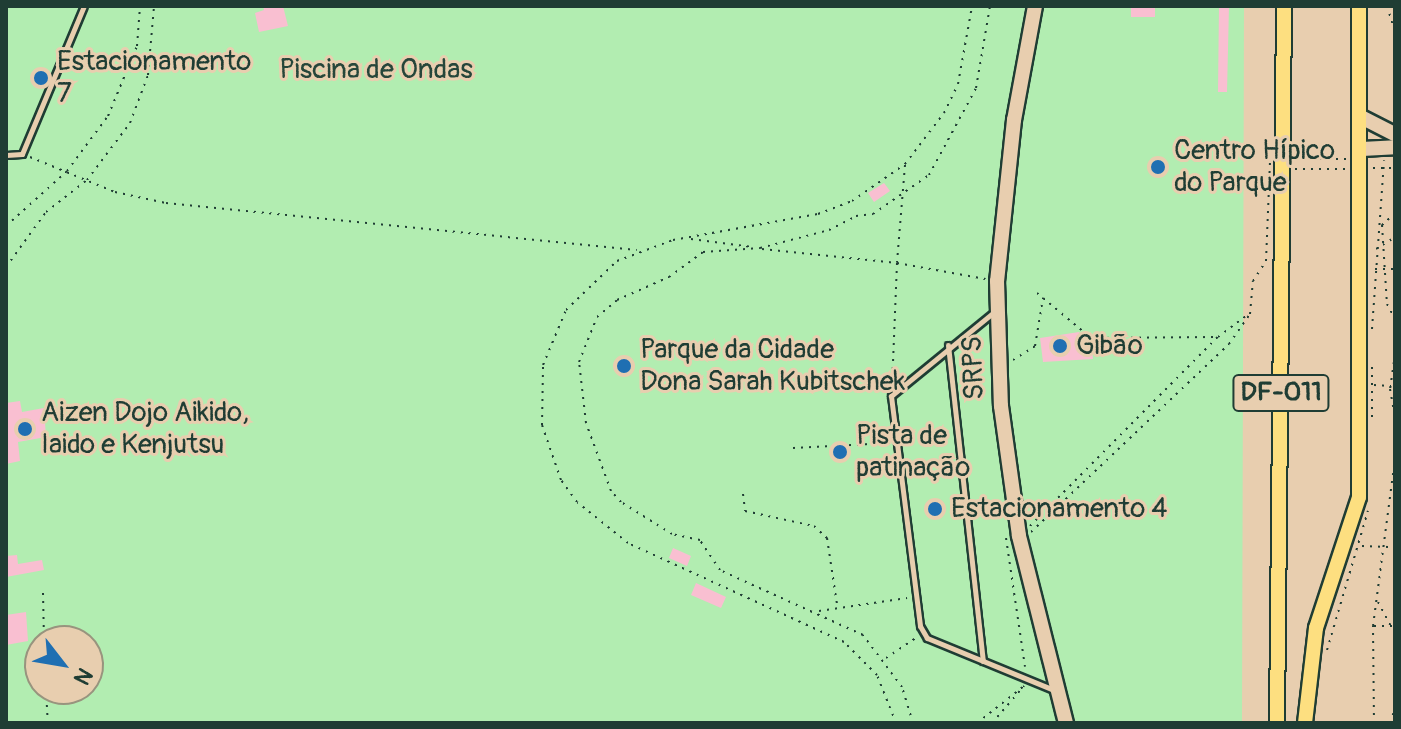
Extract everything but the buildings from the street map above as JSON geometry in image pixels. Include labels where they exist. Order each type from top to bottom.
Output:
[{"type":"main road","name":"SRPS","points":[[1035,6],[1014,120],[997,281],[999,361],[1018,532],[1066,723]]},
{"type":"main road","name":"DF-011","points":[[1277,723],[1284,6]]},
{"type":"main road","name":"DF-011","points":[[1305,723],[1316,628],[1359,497],[1362,154],[1359,6]]},
{"type":"main road","points":[[1361,117],[1395,134]]},
{"type":"main road","points":[[1362,154],[1395,147]]},
{"type":"lane","points":[[6,155],[22,154],[84,6]]},
{"type":"lane","points":[[997,309],[948,344],[891,396],[922,634],[1028,682],[1059,692]]},
{"type":"lane","points":[[948,344],[983,662]]},
{"type":"path","points":[[6,226],[67,171],[108,116],[124,85],[137,46],[140,6]]},
{"type":"path","points":[[6,267],[46,212],[87,180],[115,148],[138,103],[148,75],[154,6]]},
{"type":"path","points":[[22,154],[115,192],[166,203],[639,250],[818,214],[852,201],[905,164],[928,138],[958,84],[972,6]]},
{"type":"path","points":[[913,723],[902,687],[885,659],[863,635],[720,570],[700,540],[672,534],[621,502],[600,464],[579,390],[585,336],[617,300],[669,277],[703,252],[760,248],[873,214],[929,175],[976,88],[990,6]]},
{"type":"path","points":[[1387,6],[1395,33]]},
{"type":"path","points":[[1395,39],[1395,78]]},
{"type":"path","points":[[1282,159],[1292,169],[1354,170],[1362,154]]},
{"type":"path","points":[[1362,154],[1377,170],[1395,168]]},
{"type":"path","points":[[1018,532],[1032,532],[1130,441],[1229,344],[1250,314],[1253,281],[1266,261],[1267,161],[1362,154],[1384,161]]},
{"type":"path","points":[[891,396],[905,164]]},
{"type":"path","points":[[1395,213],[1382,225],[1387,304],[1395,319]]},
{"type":"path","points":[[1375,250],[1395,237]]},
{"type":"path","points":[[690,238],[897,263],[997,281]]},
{"type":"path","points":[[639,250],[580,292],[551,337],[540,396],[548,450],[561,480],[599,524],[628,543],[844,642],[877,675],[896,723]]},
{"type":"path","points":[[1373,269],[1395,269]]},
{"type":"path","points":[[1037,293],[1091,338],[1218,337]]},
{"type":"path","points":[[999,361],[1020,360],[1035,346],[1043,298]]},
{"type":"path","points":[[1028,682],[1003,538],[1032,526],[1218,337],[1250,314]]},
{"type":"path","points":[[1395,354],[1391,386],[1395,416]]},
{"type":"path","points":[[1373,385],[1391,386]]},
{"type":"path","points":[[793,448],[895,443]]},
{"type":"path","points":[[1374,723],[1373,626],[1395,459]]},
{"type":"path","points":[[743,494],[745,511],[814,526],[827,538],[837,604]]},
{"type":"path","points":[[1361,546],[1395,547]]},
{"type":"path","points":[[43,593],[44,625]]},
{"type":"path","points":[[818,612],[837,604],[917,597]]},
{"type":"path","points":[[1377,599],[1394,626],[1395,695]]},
{"type":"path","points":[[1373,626],[1394,626]]},
{"type":"path","points":[[885,659],[922,634]]},
{"type":"path","points":[[977,723],[1028,682]]},
{"type":"path","points":[[992,723],[1028,682]]},
{"type":"path","points":[[1391,723],[1395,706]]},
{"type":"green space","name":"Parque da Cidade Dona Sarah Kubitschek","points":[[6,6],[1244,6],[1242,723],[6,723]]},
{"type":"place","name":"Estacionamento 7","points":[[41,78]]},
{"type":"place","name":"Centro Hípico do Parque","points":[[1158,167]]},
{"type":"place","name":"Gibão","points":[[1060,346]]},
{"type":"place","name":"Parque da Cidade Dona Sarah Kubitschek","points":[[624,366]]},
{"type":"place","name":"Aizen Dojo Aikido, Iaido e Kenjutsu","points":[[25,429]]},
{"type":"place","name":"Pista de patinação","points":[[840,452]]},
{"type":"place","name":"Estacionamento 4","points":[[935,509]]},
{"type":"park label","name":"Piscina de Ondas","points":[[376,70]]}]
